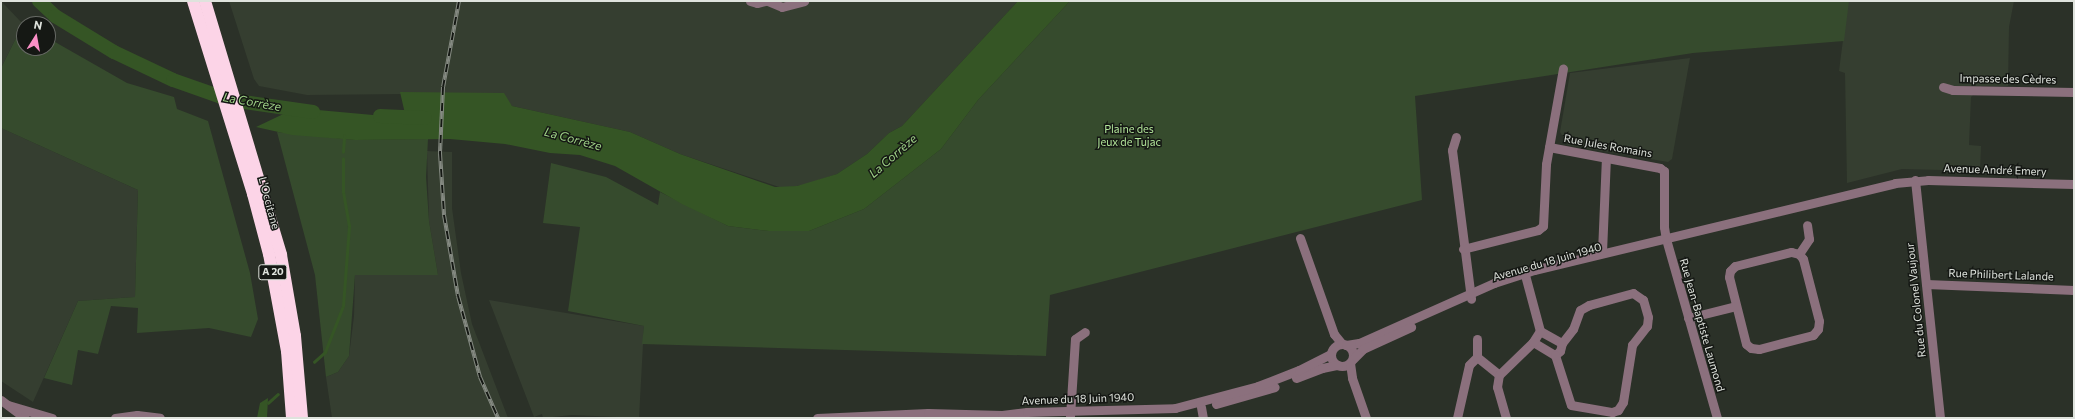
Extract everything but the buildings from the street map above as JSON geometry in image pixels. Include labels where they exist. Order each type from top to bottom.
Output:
[{"type":"highway","name":"L'Occitane","points":[[193,1],[254,194],[279,302],[296,416]]},
{"type":"highway","name":"L'Occitane","points":[[205,1],[248,139],[281,255],[289,295],[298,362],[296,416]]},
{"type":"street","points":[[750,1],[757,3],[767,1],[782,7],[802,1]]},
{"type":"street","points":[[1463,249],[1538,230],[1543,226],[1546,164],[1563,70]]},
{"type":"street","name":"Impasse des Cèdres","points":[[1943,87],[1953,90],[2074,92]]},
{"type":"street","points":[[1456,137],[1452,150],[1470,296]]},
{"type":"street","name":"Rue Jules Romains","points":[[1550,147],[1664,171],[1664,227],[1666,239]]},
{"type":"street","points":[[1602,252],[1606,158]]},
{"type":"street","name":"Avenue du 18 Juin 1940","points":[[1525,278],[1534,270],[1602,252],[1666,239],[1895,183],[1915,180]]},
{"type":"street","name":"Avenue André Emery","points":[[1915,180],[2074,184]]},
{"type":"street","name":"Rue du Colonel Vaujour","points":[[1915,180],[1940,418]]},
{"type":"street","points":[[1799,254],[1809,239],[1807,225]]},
{"type":"street","points":[[1300,238],[1339,347],[1333,361],[1346,363]]},
{"type":"street","name":"Avenue du 18 Juin 1940","points":[[1026,418],[1182,407],[1258,386],[1299,370],[1339,347],[1359,342],[1470,296],[1542,273],[1658,245],[1666,239]]},
{"type":"street","name":"Rue Jean-Baptiste Laumond","points":[[1666,239],[1717,418]]},
{"type":"street","points":[[1791,252],[1799,254],[1803,259],[1819,321],[1817,331],[1813,334],[1759,349],[1751,348],[1746,344],[1728,277],[1735,266],[1791,252]]},
{"type":"street","points":[[1525,278],[1540,331],[1562,343]]},
{"type":"street","name":"Rue Philibert Lalande","points":[[1926,284],[2074,290]]},
{"type":"street","points":[[1533,342],[1555,355],[1571,405],[1612,412],[1618,410],[1623,402],[1632,345],[1647,326],[1648,318],[1644,300],[1639,294],[1633,293],[1589,305],[1580,310],[1573,329],[1562,343],[1560,352],[1555,355]]},
{"type":"street","name":"Avenue du 18 Juin 1940","points":[[817,418],[928,413],[1002,417],[1180,411],[1237,400],[1322,368],[1346,363],[1363,349],[1470,296]]},
{"type":"street","points":[[1688,318],[1736,306]]},
{"type":"street","points":[[1506,418],[1497,387],[1499,375],[1533,342],[1534,337],[1540,331]]},
{"type":"street","points":[[1070,414],[1075,339],[1085,332]]},
{"type":"street","points":[[1457,418],[1469,365],[1477,357],[1477,339]]},
{"type":"street","points":[[1339,347],[1352,349],[1346,363],[1366,418]]},
{"type":"street","points":[[1477,357],[1499,375]]},
{"type":"street","points":[[5,402],[25,418]]},
{"type":"street","points":[[5,402],[52,418]]},
{"type":"street","points":[[1201,407],[1203,418]]},
{"type":"street","points":[[115,418],[137,415],[160,418]]},
{"type":"street","points":[[941,418],[979,418]]},
{"type":"shaded area","points":[[1,1],[16,17],[16,38],[1,68]]},
{"type":"shaded area","points":[[229,1],[1018,1],[902,126],[889,133],[867,154],[837,174],[804,185],[782,188],[680,154],[630,132],[512,106],[501,93],[307,95],[259,86],[254,79]]},
{"type":"shaded area","points":[[1848,1],[2014,1],[2009,27],[2008,86],[1982,86],[1971,97],[1969,145],[1981,146],[1980,171],[1902,169],[1847,183],[1845,73],[1839,71]]},
{"type":"shaded area","points":[[1690,58],[1672,159],[1668,162],[1568,145],[1560,132],[1570,73]]},
{"type":"shaded area","points":[[1,128],[138,190],[135,297],[78,301],[33,402],[1,381]]},
{"type":"shaded area","points":[[427,151],[452,152],[452,208],[461,273],[472,324],[508,418],[332,418],[326,377],[338,372],[349,356],[354,316],[355,275],[438,275],[429,221]]},
{"type":"shaded area","points":[[489,300],[644,326],[639,418],[572,415],[543,418],[542,414],[534,417]]},
{"type":"green space","name":"Plaine des Jeux de Tujac","points":[[1070,1],[1849,1],[1844,41],[1693,53],[1415,96],[1422,200],[1050,295],[1046,356],[642,344],[644,326],[568,311],[580,227],[543,223],[551,163],[606,177],[658,205],[660,192],[728,226],[769,231],[809,231],[864,209],[941,149],[978,100]]},
{"type":"green space","points":[[16,38],[16,56],[56,56],[56,43],[127,83],[174,97],[177,109],[208,121],[250,273],[258,319],[251,337],[209,328],[137,333],[138,308],[111,306],[98,354],[78,350],[72,385],[44,378],[78,301],[135,297],[138,190],[1,128],[1,68]]},
{"type":"green space","points":[[277,132],[355,140],[428,139],[426,177],[429,221],[438,275],[355,275],[349,356],[338,372],[326,377],[315,275]]},
{"type":"water","points":[[1018,1],[1070,1],[978,100],[941,149],[864,209],[809,231],[769,231],[728,226],[682,204],[615,166],[580,155],[550,153],[505,144],[450,139],[355,140],[292,135],[256,127],[296,108],[406,118],[400,92],[504,93],[512,106],[630,132],[680,154],[775,187],[797,186],[837,174],[867,154],[889,133],[902,126]]},
{"type":"water","points":[[268,398],[267,418],[257,418],[260,403]]},
{"type":"waterway","name":"La Corrèze","points":[[39,1],[55,16],[114,52],[173,80],[230,100],[313,112]]},
{"type":"waterway","name":"La Corrèze","points":[[380,116],[425,118]]},
{"type":"waterway","points":[[343,152],[344,136]]},
{"type":"waterway","points":[[314,362],[325,352],[343,306],[349,226],[343,192],[343,159]]},
{"type":"waterway","points":[[268,403],[278,394]]},
{"type":"railway","points":[[459,1],[443,87],[440,153],[444,215],[458,296],[480,377],[498,418]]}]
